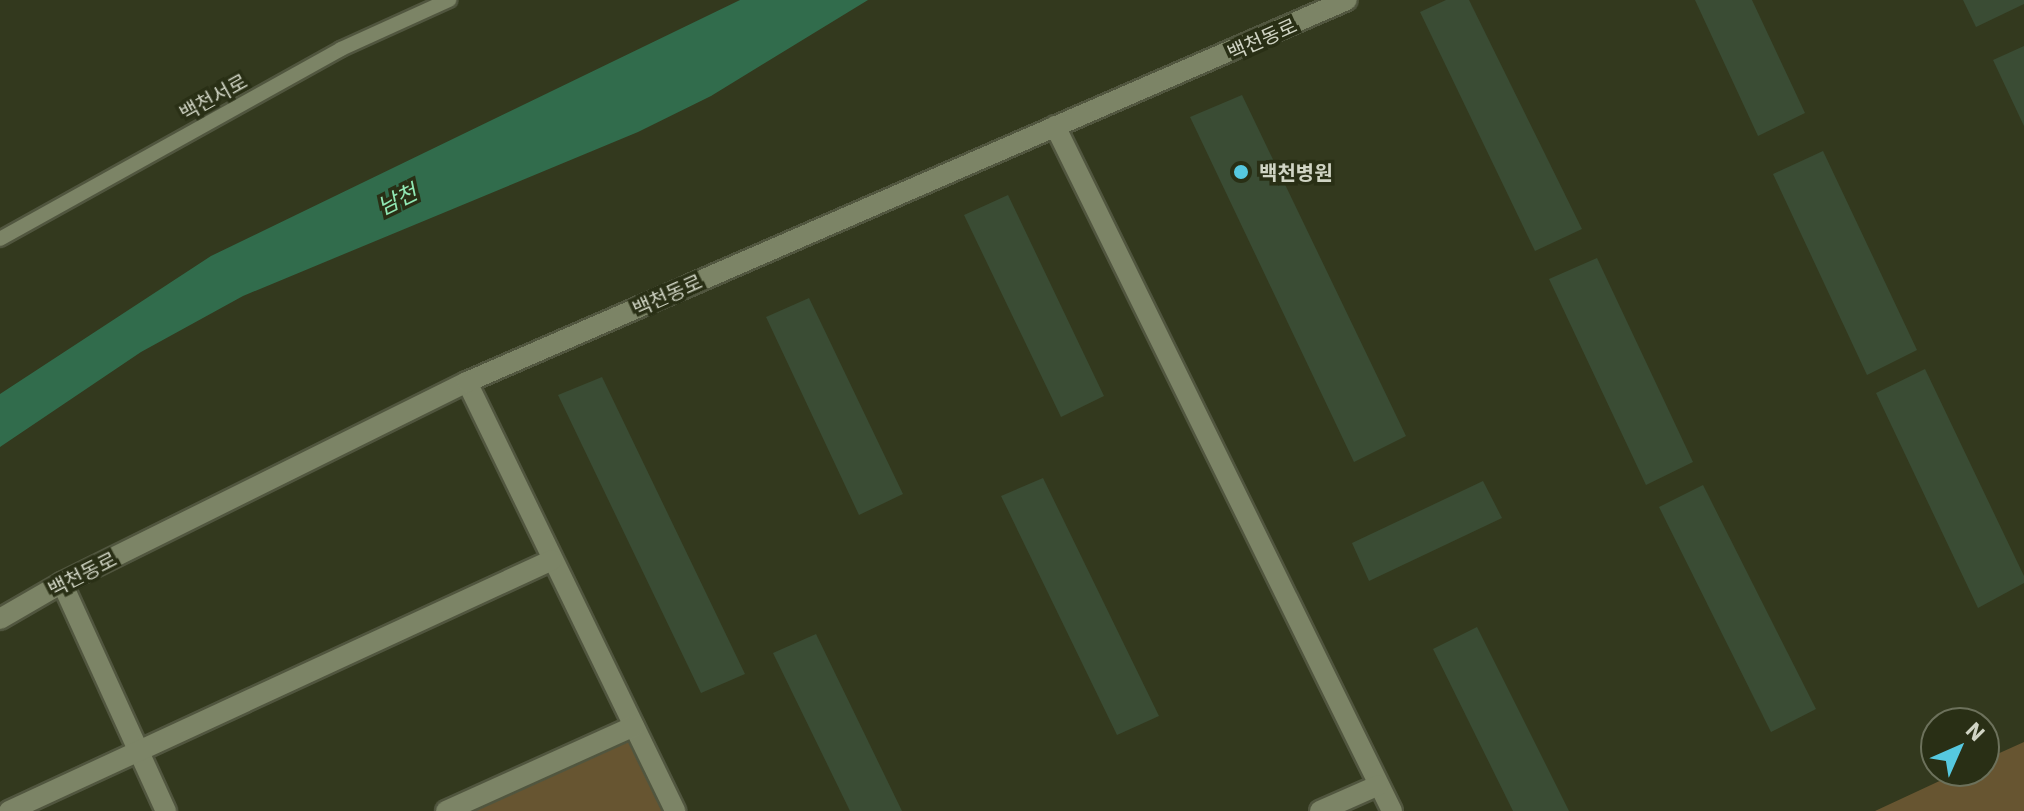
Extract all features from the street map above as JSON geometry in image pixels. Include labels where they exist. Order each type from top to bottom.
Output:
[{"type":"street","name":"백천동로","points":[[0,619],[62,583],[467,382],[1347,0]]},
{"type":"street","points":[[1055,126],[1392,811]]},
{"type":"street","points":[[467,382],[675,811]]},
{"type":"street","points":[[9,811],[552,560]]},
{"type":"street","points":[[62,583],[166,811]]},
{"type":"street","points":[[446,811],[634,726]]},
{"type":"street","points":[[1320,811],[1379,785]]},
{"type":"lane","name":"백천서로","points":[[0,239],[341,49],[449,0]]},
{"type":"shaded area","points":[[634,726],[675,811],[446,811]]},
{"type":"shaded area","points":[[2024,742],[2024,811],[1875,811],[1927,787],[2000,787],[2000,753]]},
{"type":"water","name":"남천","points":[[740,0],[868,0],[711,96],[638,132],[243,296],[141,352],[0,447],[0,394],[211,256]]},
{"type":"building","points":[[1446,0],[1469,0],[1582,229],[1535,251],[1420,12]]},
{"type":"building","points":[[1695,0],[1752,0],[1805,113],[1758,136]]},
{"type":"building","points":[[1963,0],[2024,0],[2024,4],[1976,27]]},
{"type":"building","points":[[2024,46],[2024,126],[1993,60]]},
{"type":"building","points":[[1242,95],[1406,436],[1354,462],[1190,117]]},
{"type":"building","points":[[1823,151],[1917,350],[1867,375],[1773,174]]},
{"type":"building","points":[[1008,195],[1104,396],[1061,417],[964,215]]},
{"type":"building","points":[[1597,258],[1693,462],[1646,485],[1549,279]]},
{"type":"building","points":[[809,298],[903,494],[859,515],[766,317]]},
{"type":"building","points":[[1925,369],[2024,576],[2024,583],[1978,608],[1876,393]]},
{"type":"building","points":[[602,377],[745,674],[701,693],[558,395]]},
{"type":"building","points":[[1043,478],[1159,716],[1117,735],[1001,496]]},
{"type":"building","points":[[1483,481],[1502,518],[1369,581],[1352,543]]},
{"type":"building","points":[[1703,485],[1816,709],[1771,732],[1659,507]]},
{"type":"building","points":[[1477,627],[1569,811],[1513,811],[1433,649]]},
{"type":"building","points":[[816,634],[902,811],[850,811],[773,653]]},
{"type":"place","name":"백천병원","points":[[1241,172]]}]
